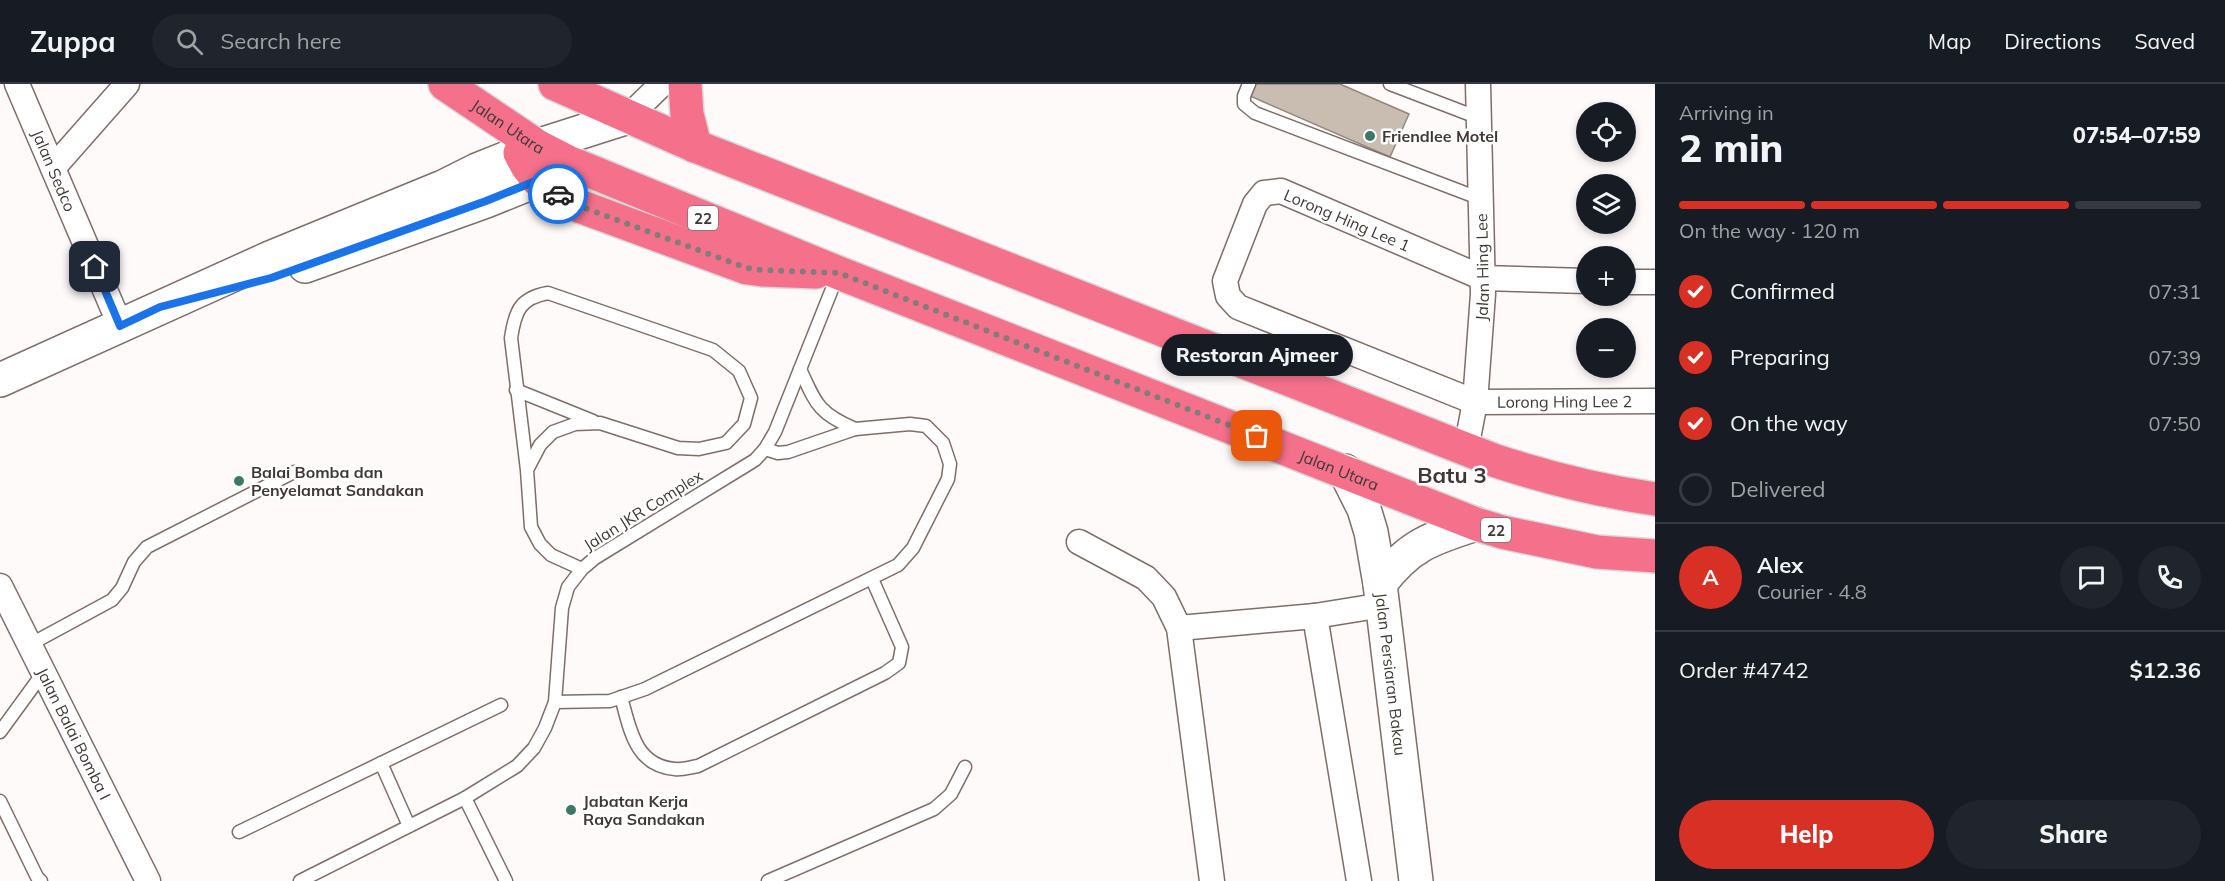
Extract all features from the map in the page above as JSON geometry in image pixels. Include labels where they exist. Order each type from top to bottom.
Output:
[{"type":"highway","name":"Jalan Utara","points":[[445,84],[529,149],[568,162],[839,273],[1476,524],[1502,532],[1597,552],[1655,556]]},
{"type":"highway","points":[[555,84],[695,146],[1466,449],[1539,476],[1613,493],[1655,499]]},
{"type":"highway","points":[[685,84],[687,114],[695,146]]},
{"type":"highway","points":[[529,149],[527,166],[538,180],[579,206],[747,268],[839,273]]},
{"type":"main road","points":[[0,380],[270,258],[443,187],[477,170],[529,149],[628,117]]},
{"type":"main road","points":[[160,307],[271,278],[538,180],[568,162],[628,117]]},
{"type":"main road","points":[[1345,471],[1364,509],[1371,532],[1382,594]]},
{"type":"main road","name":"Jalan Persiaran Bakau","points":[[1416,881],[1382,594],[1394,564],[1415,547],[1441,535],[1476,524]]},
{"type":"street","name":"Jalan Sedco","points":[[17,84],[120,326]]},
{"type":"street","points":[[53,168],[127,84]]},
{"type":"street","points":[[628,117],[662,84]]},
{"type":"street","name":"Jalan Hing Lee","points":[[1466,449],[1475,402],[1483,278],[1478,84]]},
{"type":"street","name":"Lorong Hing Lee 1","points":[[1475,402],[1238,307],[1228,296],[1225,281],[1256,204],[1264,193],[1281,191],[1483,278]]},
{"type":"street","points":[[1483,278],[1576,281]]},
{"type":"street","points":[[1636,282],[1655,282]]},
{"type":"street","name":"Lorong Hing Lee 2","points":[[1475,402],[1655,400]]},
{"type":"street","points":[[1079,542],[1146,578],[1164,597],[1179,628],[1212,881]]},
{"type":"street","name":"Jalan Balai Bomba I","points":[[0,586],[145,880]]},
{"type":"street","points":[[1179,628],[1315,616],[1382,594]]},
{"type":"street","points":[[1315,616],[1359,881]]},
{"type":"lane","points":[[1249,84],[1244,96],[1244,104],[1255,113],[1481,199]]},
{"type":"lane","points":[[1390,84],[1479,118]]},
{"type":"lane","name":"Jalan JKR Complex","points":[[300,881],[465,798],[517,766],[534,748],[545,729],[555,702],[562,608],[568,587],[582,569],[595,558],[755,460],[765,449],[775,432],[839,273]]},
{"type":"lane","points":[[516,390],[600,423],[678,448],[699,449],[726,443],[744,424],[752,398],[739,370],[713,350],[548,293],[534,296],[521,305],[513,322],[511,338],[516,390],[527,470],[531,527],[540,544],[551,555],[582,569]]},
{"type":"lane","points":[[800,369],[821,410],[834,420],[855,429]]},
{"type":"lane","points":[[527,470],[540,446],[553,432],[575,424],[600,423]]},
{"type":"lane","points":[[555,702],[610,701],[645,689],[898,566],[913,548],[948,479],[950,464],[943,443],[926,426],[909,424],[855,429],[788,452],[778,453],[765,449]]},
{"type":"lane","points":[[29,645],[112,600],[122,588],[134,562],[147,548],[294,472]]},
{"type":"lane","points":[[621,697],[633,740],[650,762],[676,769],[698,766],[885,673],[899,663],[902,647],[872,579]]},
{"type":"lane","points":[[0,732],[43,673]]},
{"type":"lane","points":[[239,832],[501,705]]},
{"type":"lane","points":[[381,764],[409,826]]},
{"type":"lane","points":[[768,881],[934,809],[951,794],[964,767]]},
{"type":"lane","points":[[465,798],[506,881]]},
{"type":"lane","points":[[0,801],[41,881]]},
{"type":"building","name":"Friendlee Motel","points":[[1256,84],[1340,84],[1409,114],[1390,157],[1250,96]]},
{"type":"way so far","points":[[558,194],[579,206],[747,268],[839,273],[1257,436]]},
{"type":"place","name":"Friendlee Motel","points":[[1370,136]]},
{"type":"place","name":"Restoran Ajmeer","points":[[1257,436]]},
{"type":"place","name":"Balai Bomba dan Penyelamat Sandakan","points":[[239,481]]},
{"type":"place","name":"Jabatan Kerja Raya Sandakan","points":[[571,810]]},
{"type":"district","name":"Batu 3","points":[[1452,475]]},
{"type":"route","points":[[95,267],[120,326],[160,307],[271,278],[538,180],[558,194]]}]
